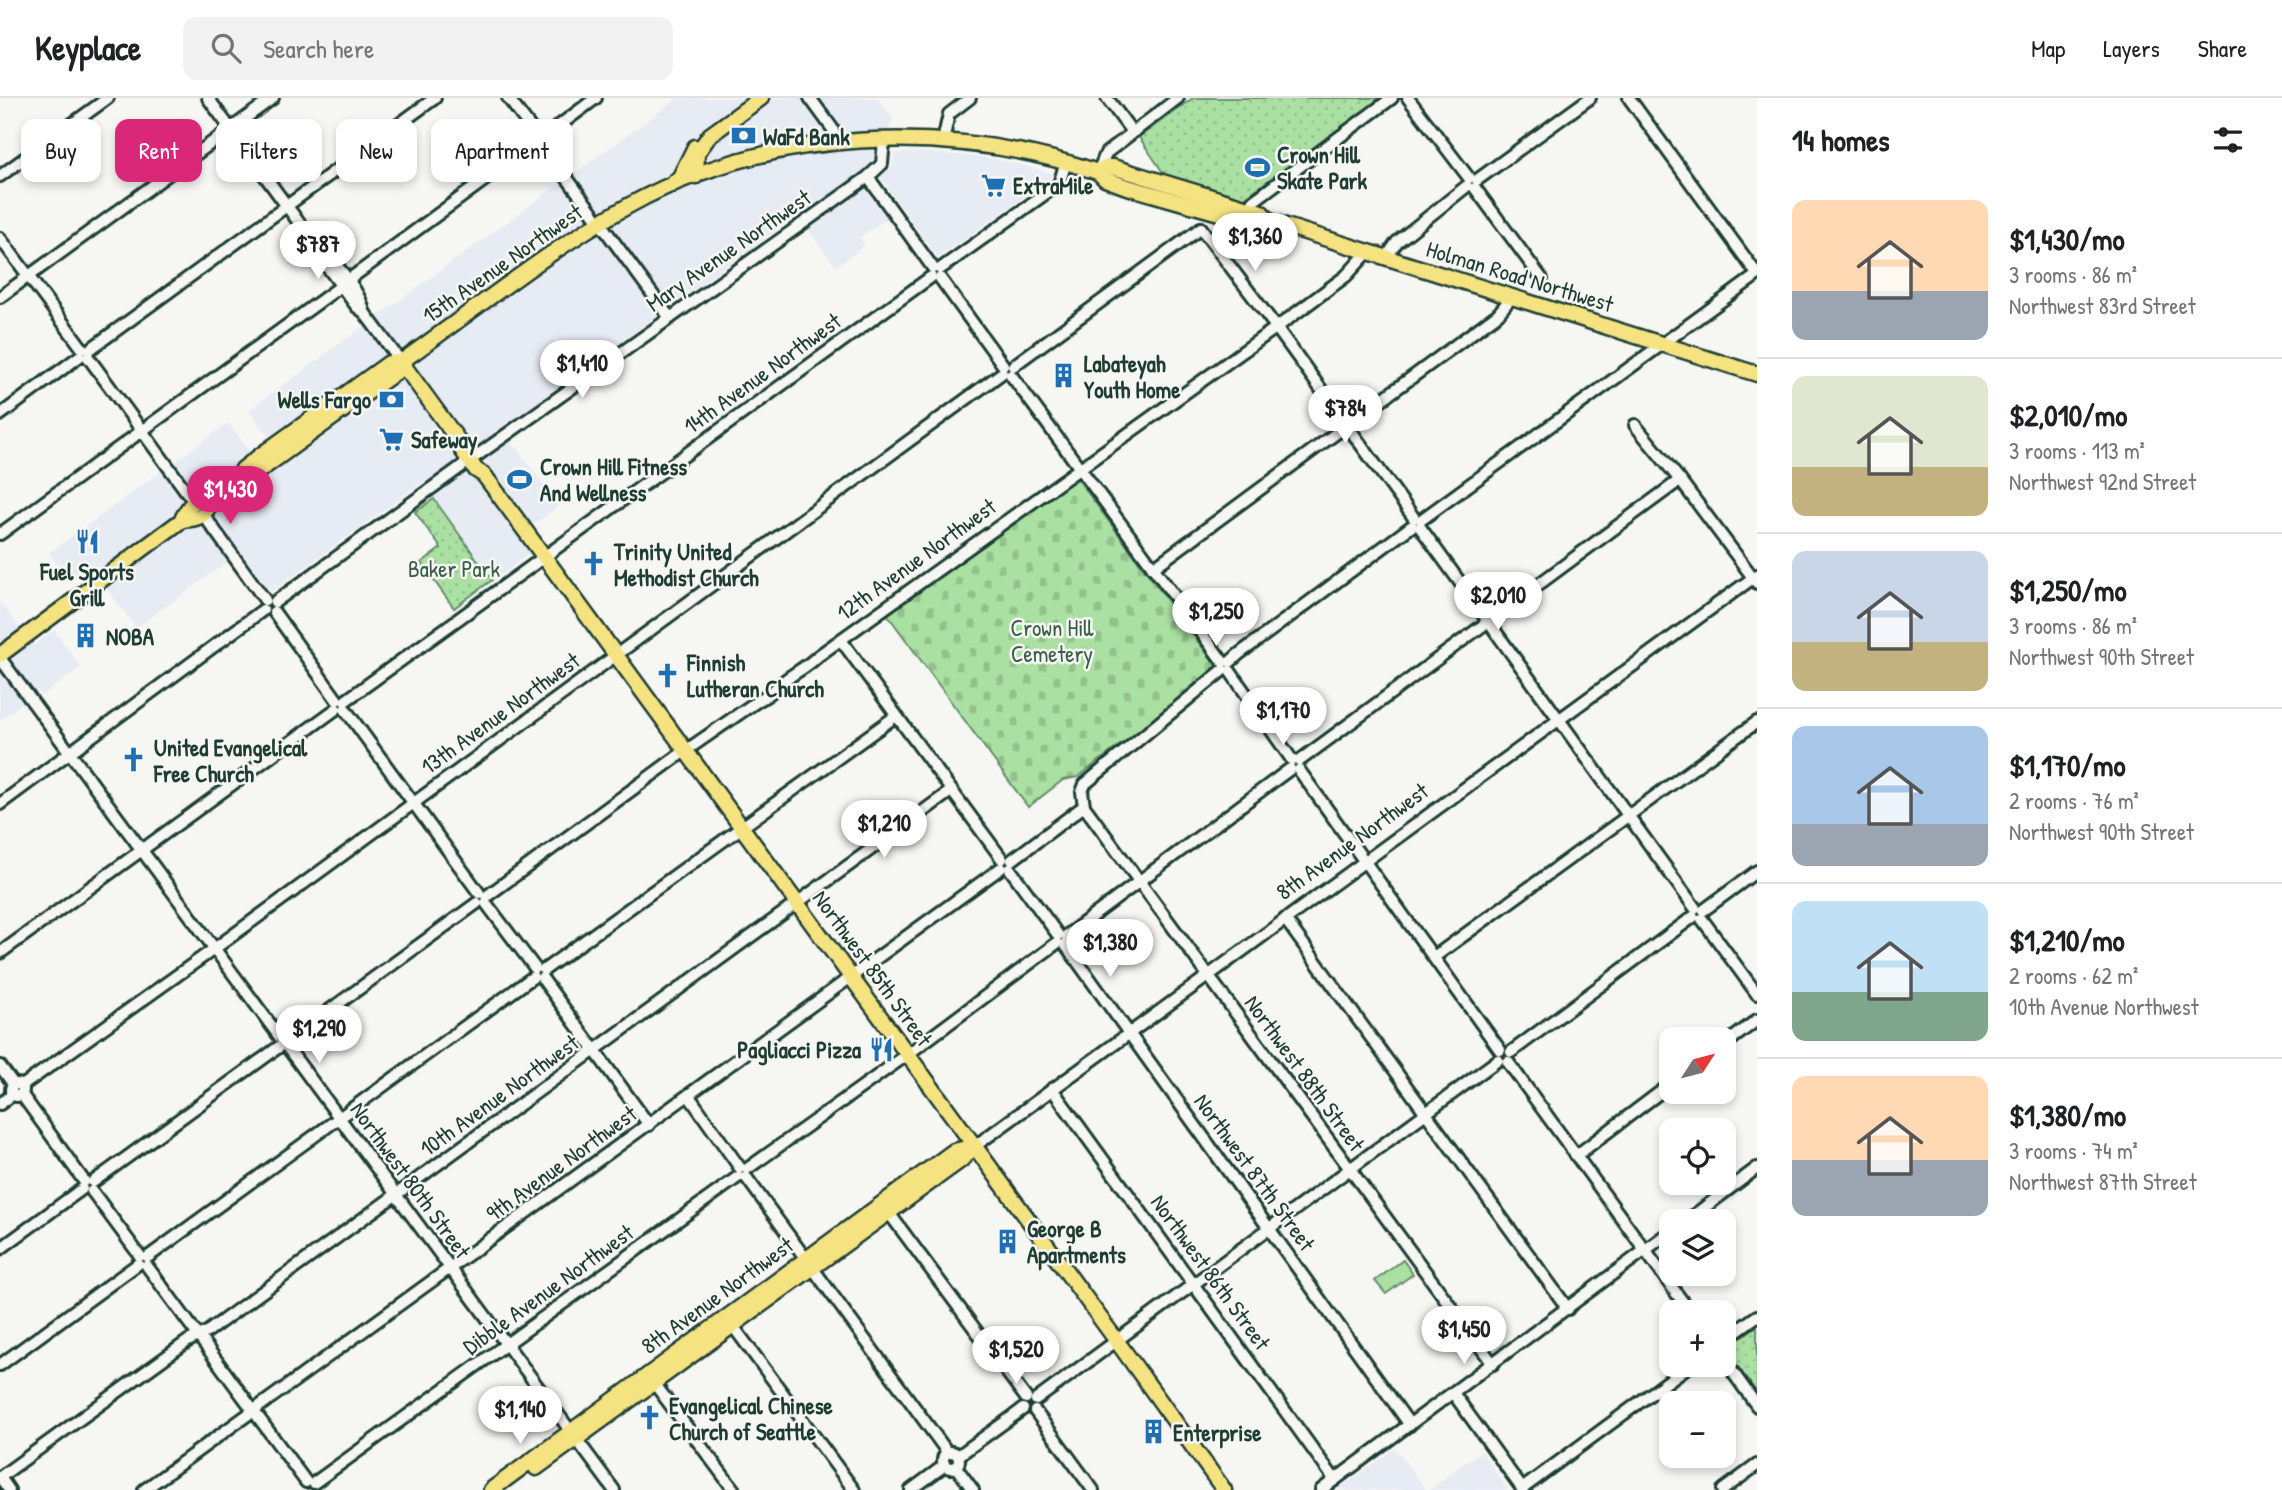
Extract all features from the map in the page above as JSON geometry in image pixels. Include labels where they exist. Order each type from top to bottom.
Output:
[{"type":"main road","points":[[670,186],[680,177],[694,148],[761,98]]},
{"type":"main road","points":[[696,176],[697,153],[710,135]]},
{"type":"main road","name":"Holman Road Northwest","points":[[670,186],[743,160],[837,142],[884,139],[943,141],[1011,149],[1066,162],[1098,172],[1105,179],[1208,210],[1256,223],[1269,221],[1757,374]]},
{"type":"main road","name":"Holman Road Northwest","points":[[1098,172],[1113,167],[1250,208],[1261,212],[1269,221]]},
{"type":"main road","name":"15th Avenue Northwest","points":[[198,508],[201,497],[217,495],[237,481],[252,476],[396,372],[401,362],[551,253],[600,222],[670,186]]},
{"type":"main road","name":"15th Avenue Northwest","points":[[237,481],[243,469],[389,363],[401,362]]},
{"type":"main road","name":"Northwest 85th Street","points":[[401,362],[463,447],[462,450],[482,466],[484,475],[1224,1490]]},
{"type":"main road","points":[[265,466],[266,459],[280,447],[279,443]]},
{"type":"main road","points":[[0,657],[182,520],[187,507],[198,508]]},
{"type":"main road","name":"8th Avenue Northwest","points":[[505,1490],[574,1435],[809,1264],[889,1213],[961,1160],[975,1146]]},
{"type":"main road","name":"8th Avenue Northwest","points":[[491,1490],[654,1383],[733,1326],[954,1152],[975,1146]]},
{"type":"street","points":[[0,176],[108,98]]},
{"type":"street","name":"Northwest 85th Street","points":[[208,98],[224,119]]},
{"type":"street","points":[[245,119],[273,98]]},
{"type":"street","points":[[0,415],[435,98]]},
{"type":"street","points":[[508,98],[524,119]]},
{"type":"street","points":[[568,119],[596,98]]},
{"type":"street","points":[[810,98],[832,128],[837,142]]},
{"type":"street","points":[[943,141],[947,117],[970,98]]},
{"type":"street","points":[[1107,98],[1132,132]]},
{"type":"street","points":[[1098,172],[1105,153],[1178,98]]},
{"type":"street","points":[[1250,208],[1252,202],[1392,98]]},
{"type":"street","points":[[1408,98],[1542,279]]},
{"type":"street","points":[[1386,258],[1397,242],[1472,183],[1590,98]]},
{"type":"street","points":[[1084,806],[1082,792],[1085,784],[1238,654],[1757,275],[1629,98]]},
{"type":"street","name":"Mary Avenue Northwest","points":[[0,804],[472,459],[868,177],[883,161],[884,139]]},
{"type":"street","points":[[0,297],[216,140]]},
{"type":"street","name":"14th Avenue Northwest","points":[[0,953],[1059,184],[1066,162]]},
{"type":"street","points":[[868,177],[1078,467],[1227,666],[1295,765],[1681,1300]]},
{"type":"street","name":"Northwest 85th Street","points":[[270,182],[316,246],[320,257],[344,284],[357,307],[365,312],[401,362]]},
{"type":"street","points":[[0,534],[482,182]]},
{"type":"street","points":[[570,182],[670,317]]},
{"type":"street","points":[[1208,210],[1201,228],[1276,327],[1757,994]]},
{"type":"street","name":"13th Avenue Northwest","points":[[0,1104],[1201,228]]},
{"type":"street","points":[[0,238],[649,1125]]},
{"type":"street","name":"12th Avenue Northwest","points":[[0,1249],[686,751],[773,693],[789,677],[806,668],[818,656],[1078,467],[1346,276],[1368,252]]},
{"type":"street","points":[[1153,568],[1498,314],[1511,298]]},
{"type":"street","points":[[1636,425],[1756,578]]},
{"type":"street","name":"Dibble Avenue Northwest","points":[[310,1486],[908,1055],[1680,480]]},
{"type":"street","name":"8th Avenue Northwest","points":[[975,1146],[1558,718],[1756,578]]},
{"type":"street","name":"Northwest 87th Street","points":[[841,640],[1129,1033],[1410,1425]]},
{"type":"street","name":"Northwest 80th Street","points":[[0,657],[614,1490]]},
{"type":"street","points":[[0,1365],[896,716]]},
{"type":"street","points":[[1434,957],[1757,722]]},
{"type":"street","name":"10th Avenue Northwest","points":[[0,1477],[396,1195],[951,791]]},
{"type":"street","name":"9th Avenue Northwest","points":[[144,1490],[852,978],[1084,806]]},
{"type":"street","name":"Northwest 88th Street","points":[[1084,806],[1493,1364]]},
{"type":"street","points":[[911,1490],[1023,1409],[1029,1413],[1033,1403],[1757,871]]},
{"type":"street","points":[[1285,919],[1568,1309]]},
{"type":"street","points":[[1736,1036],[1757,1020]]},
{"type":"street","points":[[0,1066],[310,1486]]},
{"type":"street","name":"Northwest 86th Street","points":[[1052,1089],[1335,1480]]},
{"type":"street","points":[[1577,1155],[1659,1093]]},
{"type":"street","points":[[689,1096],[973,1490]]},
{"type":"street","points":[[1702,1209],[1757,1168]]},
{"type":"street","points":[[889,1213],[1033,1403],[1093,1490]]},
{"type":"street","points":[[1321,1490],[1659,1240]]},
{"type":"street","points":[[1736,1331],[1757,1316]]},
{"type":"street","points":[[733,1326],[854,1490]]},
{"type":"street","points":[[1454,1393],[1522,1489],[1674,1377]]},
{"type":"street","points":[[1736,1377],[1757,1406]]},
{"type":"street","points":[[654,1383],[734,1490]]},
{"type":"street","points":[[1724,1490],[1757,1465]]},
{"type":"street","points":[[0,1477],[9,1490]]},
{"type":"shaded area","points":[[678,98],[878,98],[893,119],[876,161],[857,175],[888,218],[860,237],[865,245],[836,267],[797,215],[502,428],[559,506],[518,536],[530,553],[494,580],[423,482],[271,592],[241,552],[136,628],[91,567],[70,582],[49,553],[228,423],[250,451],[268,436],[249,410],[562,182],[573,182],[573,174]]},
{"type":"shaded area","points":[[895,153],[982,157],[1051,173],[1051,178],[938,258],[879,176],[892,166]]},
{"type":"shaded area","points":[[0,602],[33,646],[54,630],[81,667],[42,696],[38,691],[0,720]]},
{"type":"shaded area","points":[[1395,1448],[1426,1490],[1337,1490],[1383,1457]]},
{"type":"shaded area","points":[[1481,1451],[1508,1490],[1429,1490]]},
{"type":"green space","points":[[1193,98],[1383,98],[1244,198],[1164,174],[1139,137]]},
{"type":"green space","name":"Crown Hill Cemetery","points":[[1076,477],[1219,670],[1078,777],[1063,780],[1028,807],[887,614]]},
{"type":"green space","name":"Baker Park","points":[[434,499],[492,580],[454,608],[421,563],[441,548],[415,512]]},
{"type":"green space","points":[[1403,1260],[1413,1274],[1386,1294],[1375,1281]]},
{"type":"green space","points":[[1757,1326],[1757,1393],[1736,1364],[1736,1341]]},
{"type":"place","name":"WaFd Bank","points":[[743,136]]},
{"type":"place","name":"Crown Hill Skate Park","points":[[1257,167]]},
{"type":"place","name":"ExtraMile","points":[[993,185]]},
{"type":"place","name":"Labateyah Youth Home","points":[[1064,376]]},
{"type":"place","name":"Wells Fargo","points":[[391,399]]},
{"type":"place","name":"Safeway","points":[[391,439]]},
{"type":"place","name":"Crown Hill Fitness And Wellness","points":[[520,479]]},
{"type":"place","name":"Fuel Sports Grill","points":[[87,541]]},
{"type":"place","name":"Trinity United Methodist Church","points":[[594,564]]},
{"type":"place","name":"NOBA","points":[[86,636]]},
{"type":"place","name":"Finnish Lutheran Church","points":[[667,675]]},
{"type":"place","name":"United Evangelical Free Church","points":[[134,760]]},
{"type":"place","name":"Pagliacci Pizza","points":[[881,1049]]},
{"type":"place","name":"George B Apartments","points":[[1007,1241]]},
{"type":"place","name":"Evangelical Chinese Church of Seattle","points":[[649,1418]]},
{"type":"place","name":"Enterprise","points":[[1153,1432]]}]
